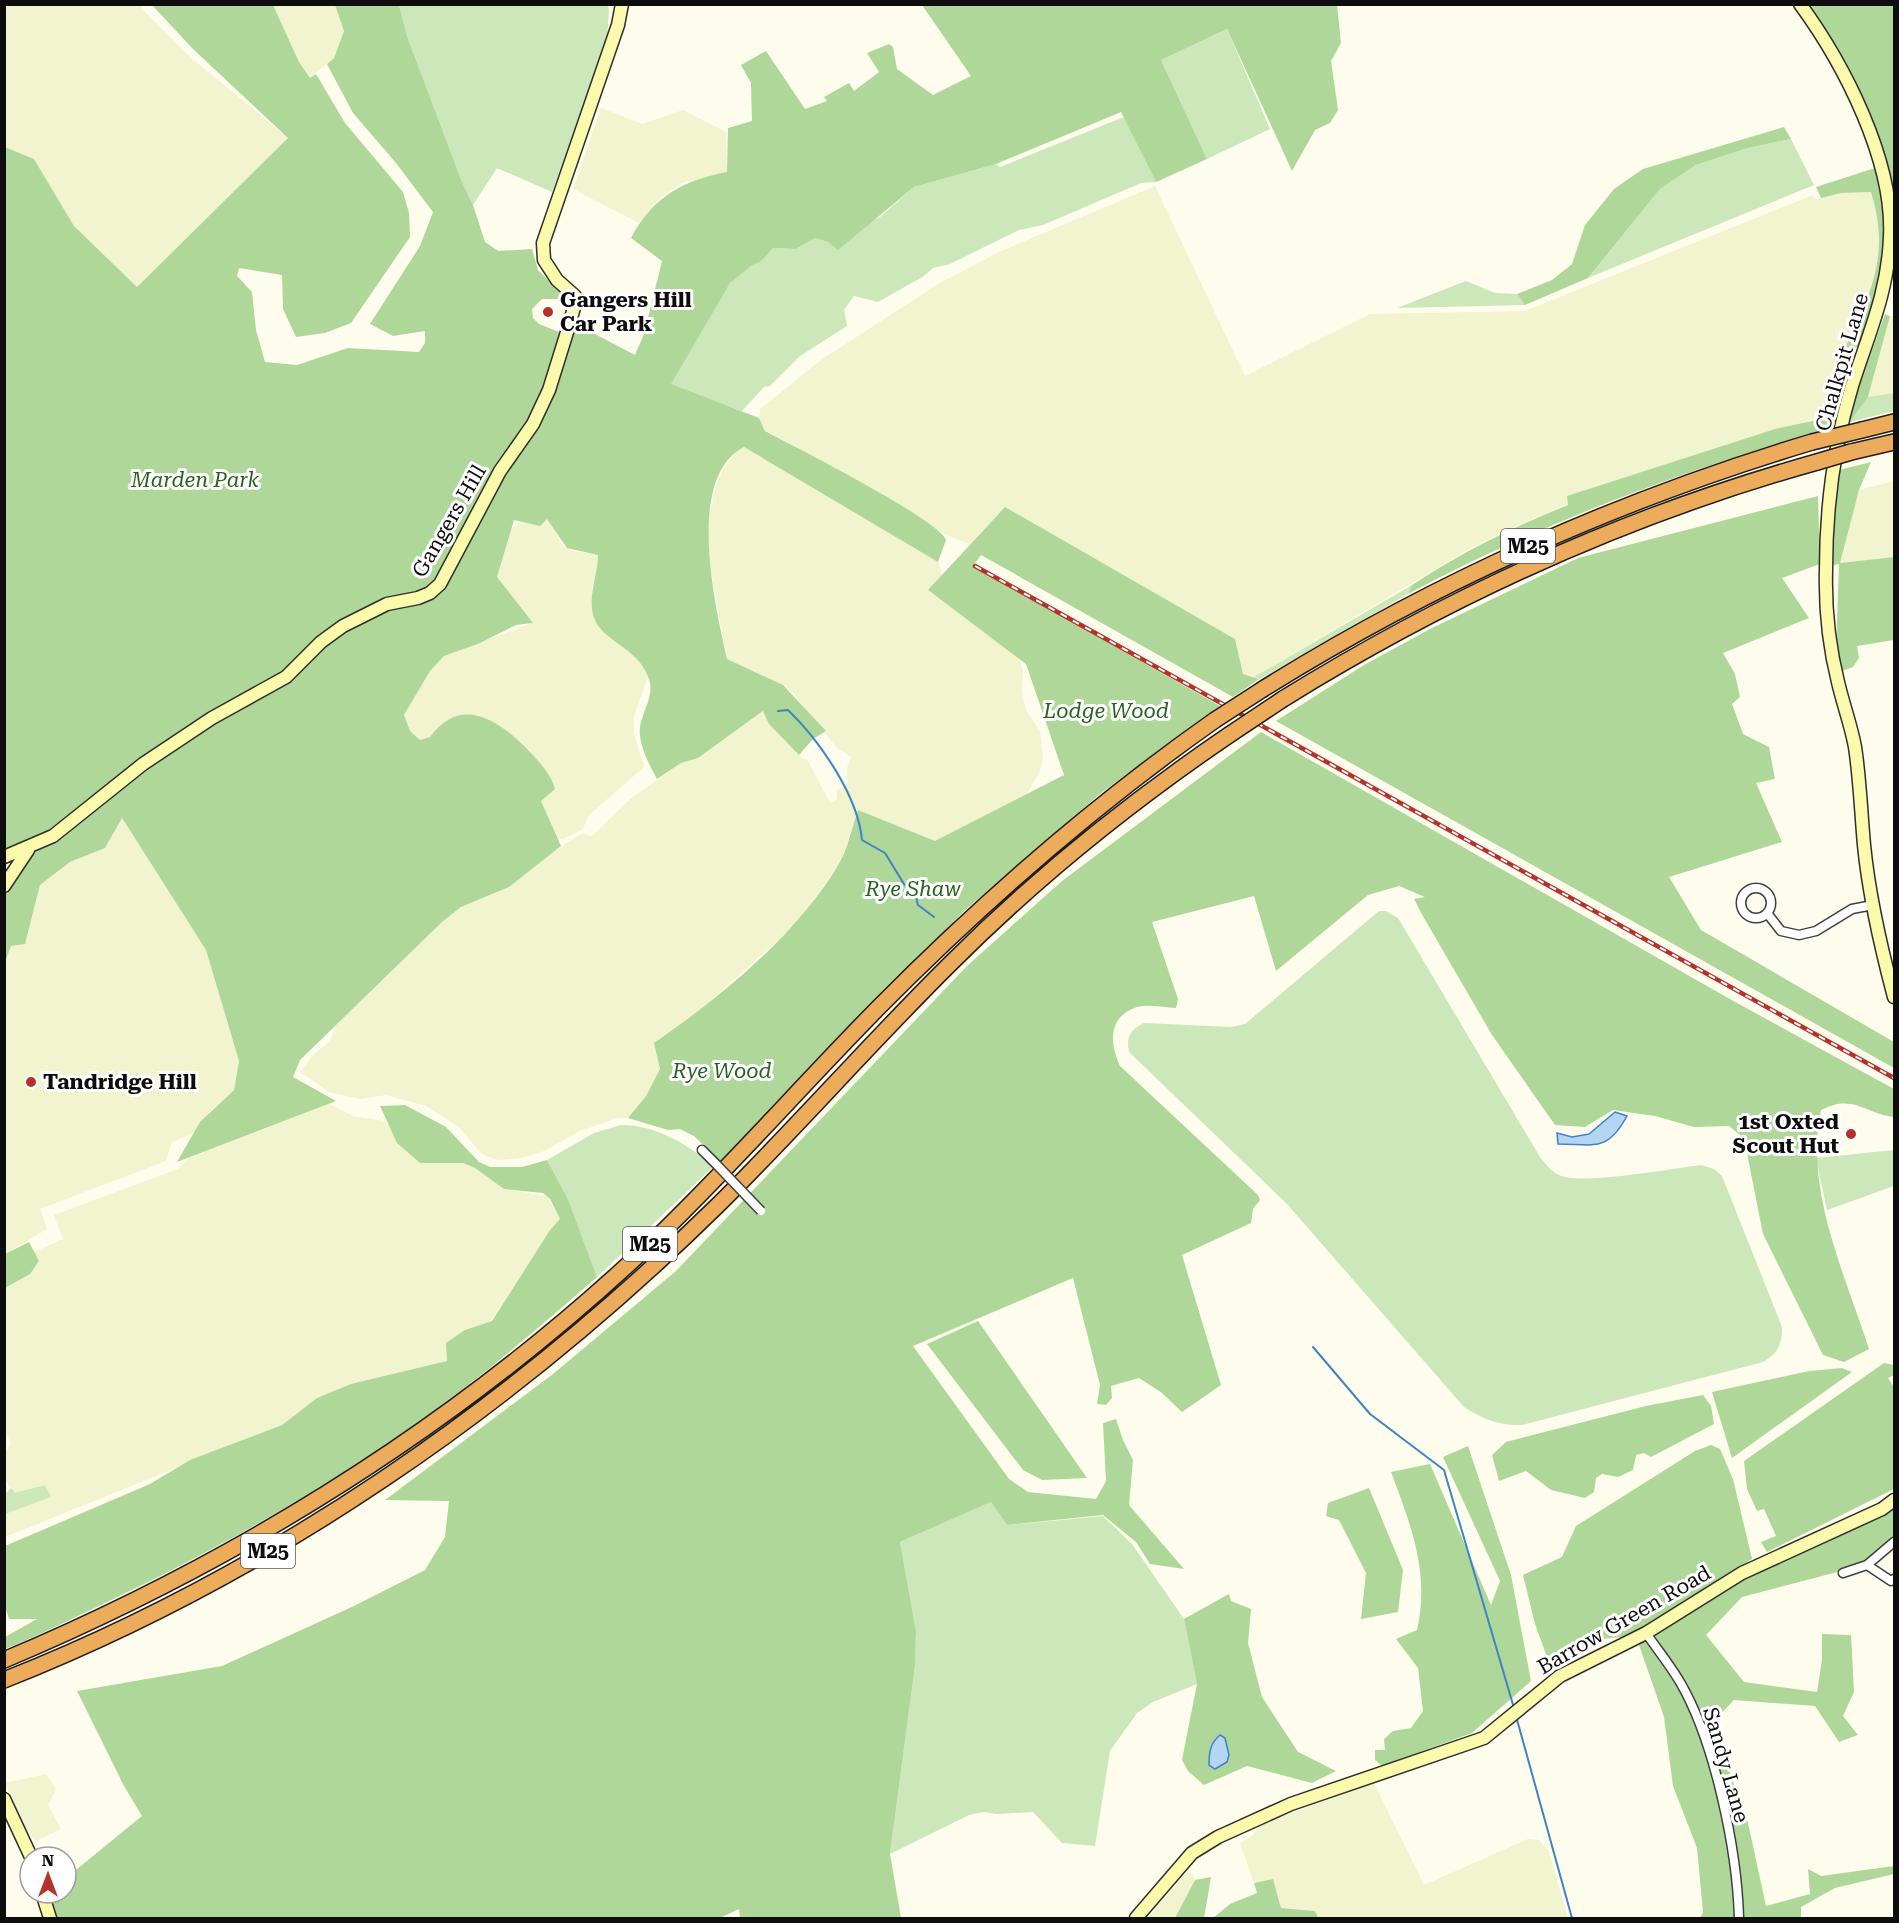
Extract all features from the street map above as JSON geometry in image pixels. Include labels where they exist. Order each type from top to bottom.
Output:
[{"type":"highway","name":"M25","points":[[4,1660],[127,1605],[238,1546],[389,1453],[501,1371],[647,1246],[878,1008],[993,898],[1086,817],[1215,720],[1384,617],[1545,538],[1662,491],[1812,442],[1894,422]]},
{"type":"highway","name":"M25","points":[[4,1680],[122,1628],[270,1550],[375,1485],[512,1387],[595,1319],[716,1206],[951,963],[1013,904],[1112,819],[1283,699],[1417,621],[1540,560],[1697,498],[1851,452],[1894,442]]},
{"type":"street","name":"Gangers Hill","points":[[4,857],[53,836],[143,764],[182,737],[286,677],[321,642],[343,626],[387,604],[418,598],[430,593],[440,584],[500,471],[533,424],[549,390],[575,304],[575,296],[557,280],[544,260],[543,243],[618,26],[622,4]]},
{"type":"street","name":"Chalkpit Lane","points":[[1800,4],[1829,44],[1867,125],[1883,178],[1889,217],[1890,237],[1881,306],[1852,387],[1831,485],[1826,601],[1835,669],[1854,744],[1873,905],[1894,997]]},
{"type":"street","points":[[4,886],[30,847]]},
{"type":"street","points":[[1767,913],[1781,931],[1799,934],[1816,932],[1852,909],[1873,905]]},
{"type":"street","points":[[702,1150],[761,1211]]},
{"type":"street","name":"Barrow Green Road","points":[[1136,1918],[1192,1853],[1218,1837],[1291,1804],[1484,1738],[1560,1676],[1647,1633],[1742,1573],[1882,1509],[1894,1500]]},
{"type":"street","points":[[1843,1573],[1867,1565],[1894,1542]]},
{"type":"street","points":[[1867,1565],[1891,1581],[1894,1580]]},
{"type":"street","name":"Sandy Lane","points":[[1647,1633],[1680,1683],[1711,1762],[1727,1825],[1739,1893],[1739,1918]]},
{"type":"street","points":[[4,1799],[25,1845]]},
{"type":"green space","points":[[4,5],[140,5],[190,57],[288,138],[137,287],[74,226],[34,159],[5,147]]},
{"type":"green space","name":"Marden Park","points":[[152,5],[273,5],[299,62],[310,78],[316,74],[345,123],[403,192],[409,213],[410,237],[351,323],[325,333],[296,337],[283,309],[282,275],[239,268],[237,276],[252,292],[256,330],[265,362],[297,365],[348,348],[419,352],[425,343],[425,331],[393,336],[370,324],[420,246],[433,212],[396,163],[353,113],[327,64],[334,58],[344,31],[335,5],[399,5],[407,36],[462,182],[473,205],[485,242],[498,251],[532,249],[538,270],[566,299],[542,299],[532,309],[533,318],[539,324],[564,334],[531,422],[466,521],[433,584],[421,594],[381,601],[283,675],[51,833],[5,853],[5,147],[34,159],[74,226],[137,287],[288,138],[193,49]]},
{"type":"green space","points":[[273,5],[335,5],[344,31],[334,58],[310,78],[299,62]]},
{"type":"green space","points":[[399,5],[607,5],[609,10],[607,41],[552,192],[497,168],[473,205],[462,182],[407,36]]},
{"type":"green space","points":[[922,5],[1337,5],[1341,43],[1331,61],[1338,110],[1330,123],[1315,130],[1292,171],[1227,29],[1161,60],[1207,159],[1156,182],[1121,112],[996,164],[914,187],[838,250],[828,242],[815,238],[796,249],[773,248],[761,261],[752,265],[730,283],[671,384],[759,418],[765,431],[864,484],[919,517],[938,530],[946,540],[938,562],[744,447],[726,463],[714,486],[709,514],[712,578],[727,659],[783,685],[826,731],[813,739],[799,755],[769,724],[763,711],[698,758],[681,763],[657,779],[645,754],[640,734],[641,722],[651,688],[646,671],[631,654],[605,634],[594,618],[592,594],[598,555],[567,548],[547,519],[540,526],[514,520],[497,577],[533,623],[516,625],[480,643],[444,656],[430,671],[404,715],[410,731],[420,740],[430,737],[442,724],[455,717],[468,714],[494,722],[518,740],[551,778],[555,789],[541,801],[561,846],[509,887],[461,907],[442,922],[300,1060],[293,1077],[336,1101],[177,1162],[200,1122],[234,1090],[239,1061],[206,950],[122,818],[105,848],[70,862],[40,885],[25,944],[11,946],[5,962],[5,893],[8,883],[25,857],[153,762],[349,627],[374,614],[433,597],[496,488],[541,420],[568,335],[574,336],[572,322],[635,355],[644,334],[662,261],[631,238],[650,210],[660,200],[684,185],[727,172],[728,128],[752,121],[751,83],[741,65],[766,51],[805,109],[827,101],[824,97],[849,83],[854,91],[879,72],[867,53],[889,44],[893,47],[897,69],[933,95],[971,76]]},
{"type":"green space","points":[[1807,5],[1894,5],[1894,198],[1872,122],[1833,42]]},
{"type":"green space","points":[[1227,29],[1270,129],[1207,159],[1161,60]]},
{"type":"green space","points":[[601,108],[642,124],[683,110],[726,132],[727,172],[682,183],[660,198],[639,223],[573,189]]},
{"type":"green space","points":[[1124,117],[1156,182],[1141,183],[1043,225],[1019,230],[950,264],[933,268],[924,276],[878,302],[854,296],[844,310],[847,326],[800,356],[770,386],[764,387],[742,411],[670,384],[706,320],[734,277],[773,248],[796,249],[815,238],[828,242],[880,217],[914,187],[996,164],[1000,167]]},
{"type":"green space","points":[[1784,127],[1791,139],[1748,148],[1696,165],[1660,189],[1588,278],[1525,305],[1517,294],[1552,280],[1572,264],[1585,225],[1614,189],[1643,169]]},
{"type":"green space","points":[[1791,139],[1814,185],[1588,278],[1660,189],[1696,165],[1748,148]]},
{"type":"green space","points":[[1875,168],[1886,230],[1880,280],[1859,346],[1843,352],[1862,312],[1875,275],[1879,237],[1877,215],[1871,192],[1841,193],[1821,198],[1816,187]]},
{"type":"green space","points":[[1155,186],[1245,376],[1370,314],[1525,311],[1813,195],[1816,199],[1841,193],[1872,192],[1878,223],[1879,261],[1866,301],[1843,352],[1822,419],[1775,429],[1568,496],[1568,504],[1469,549],[1254,677],[1243,674],[1235,639],[1005,507],[970,544],[944,534],[910,511],[765,430],[759,418],[760,409],[821,360],[938,284],[999,252]]},
{"type":"green space","points":[[1466,281],[1495,293],[1517,294],[1525,305],[1397,308]]},
{"type":"green space","points":[[1885,314],[1890,316],[1868,397],[1850,422],[1846,423]]},
{"type":"green space","points":[[1890,316],[1894,317],[1894,393],[1868,397]]},
{"type":"green space","points":[[1841,358],[1850,360],[1854,368],[1838,426],[1727,460],[1618,498],[1512,543],[1408,594],[1412,585],[1469,551],[1527,522],[1568,505],[1567,496],[1775,429],[1822,419]]},
{"type":"green space","points":[[1894,393],[1894,411],[1850,422],[1868,397]]},
{"type":"green space","points":[[744,447],[938,562],[942,575],[928,591],[1017,651],[1023,671],[1022,692],[1026,710],[1040,731],[1043,756],[1040,771],[1027,794],[985,816],[955,855],[858,810],[841,861],[795,925],[693,1016],[654,1043],[660,1069],[646,1096],[628,1118],[618,1118],[580,1131],[544,1151],[521,1158],[498,1160],[480,1152],[459,1127],[426,1106],[386,1095],[360,1099],[329,1092],[300,1072],[312,1056],[330,1041],[336,1025],[442,922],[461,907],[501,891],[583,833],[591,837],[629,800],[681,763],[698,758],[764,711],[799,755],[808,761],[830,803],[837,799],[837,790],[848,783],[847,768],[851,757],[837,748],[793,693],[783,685],[727,659],[711,572],[707,528],[716,486],[724,468],[737,451]]},
{"type":"green space","points":[[1871,462],[1859,490],[1840,563],[1894,557],[1894,640],[1857,646],[1859,658],[1853,667],[1842,671],[1836,649],[1839,564],[1829,566],[1835,471]]},
{"type":"green space","points":[[1894,481],[1894,557],[1839,563],[1859,490]]},
{"type":"green space","points":[[1818,496],[1820,564],[1782,578],[1809,618],[1723,653],[1735,674],[1740,697],[1732,704],[1743,734],[1769,747],[1775,779],[1756,783],[1782,842],[1669,877],[1701,930],[1894,1042],[1894,1068],[1276,721],[1364,665],[1430,629],[1578,558]]},
{"type":"green space","points":[[1005,507],[1235,639],[1243,674],[1259,679],[1233,697],[981,555],[973,566],[1220,706],[1101,793],[964,911],[720,1161],[694,1136],[680,1129],[668,1130],[628,1118],[646,1096],[660,1069],[654,1043],[732,984],[781,939],[803,914],[823,889],[840,862],[858,810],[935,841],[1064,775],[1026,664],[928,590]]},
{"type":"green space","points":[[547,519],[552,524],[562,545],[574,551],[598,555],[598,570],[592,588],[594,618],[599,627],[640,661],[648,676],[634,716],[634,733],[644,767],[588,816],[583,829],[563,839],[557,839],[541,801],[444,723],[430,737],[420,740],[410,731],[404,715],[430,671],[444,656],[532,623],[497,577],[511,528],[521,522],[540,526]]},
{"type":"green space","points":[[1412,585],[1408,594],[1260,679],[1254,677]]},
{"type":"green space","points":[[1261,732],[1728,998],[1894,1089],[1894,1117],[1851,1104],[1832,1105],[1821,1110],[1817,1140],[1822,1201],[1839,1262],[1869,1349],[1844,1362],[1823,1355],[1763,1234],[1744,1138],[1729,1126],[1694,1127],[1655,1116],[1613,1110],[1585,1127],[1555,1125],[1492,1035],[1424,918],[1414,899],[1425,897],[1399,886],[1368,895],[1276,971],[1254,896],[1152,922],[1178,999],[1176,1008],[1137,1007],[1120,1017],[1113,1040],[1120,1066],[1258,1195],[1260,1200],[1253,1209],[1251,1223],[1182,1255],[1221,1385],[1182,1412],[1162,1393],[1139,1378],[1111,1386],[1112,1398],[1106,1405],[1097,1404],[1100,1385],[1073,1278],[913,1346],[1009,1479],[1028,1492],[1096,1499],[1106,1481],[1103,1423],[1116,1419],[1133,1460],[1129,1505],[1184,1569],[1150,1564],[1136,1542],[1103,1515],[1007,1525],[991,1502],[900,1542],[916,1631],[915,1666],[890,1854],[901,1918],[740,1918],[739,1909],[720,1918],[56,1918],[52,1905],[78,1905],[78,1868],[142,1816],[124,1786],[77,1691],[222,1666],[354,1606],[425,1570],[445,1537],[449,1501],[385,1500],[553,1374],[676,1271],[967,966],[1062,881]]},
{"type":"green space","points":[[121,817],[206,950],[239,1061],[234,1090],[211,1110],[193,1133],[172,1142],[166,1161],[40,1209],[47,1229],[5,1254],[5,962],[11,946],[25,944],[40,885],[70,862],[105,848]]},
{"type":"green space","points":[[1379,911],[1386,911],[1398,918],[1540,1157],[1554,1172],[1565,1177],[1594,1178],[1701,1165],[1714,1169],[1722,1176],[1782,1327],[1780,1344],[1772,1355],[1763,1362],[1522,1425],[1499,1423],[1485,1418],[1464,1407],[1287,1204],[1129,1052],[1130,1034],[1144,1023],[1231,1027],[1245,1024]]},
{"type":"green space","points":[[329,1104],[353,1116],[385,1121],[420,1163],[463,1163],[475,1168],[504,1189],[547,1196],[560,1219],[550,1230],[491,1321],[465,1330],[447,1361],[317,1398],[282,1425],[5,1537],[5,1514],[50,1497],[15,1493],[5,1480],[5,1452],[11,1444],[4,1428],[4,1288],[30,1274],[39,1262],[34,1252],[63,1239],[54,1215],[178,1169],[189,1158]]},
{"type":"green space","points":[[405,1105],[446,1127],[479,1162],[490,1167],[522,1167],[547,1160],[568,1199],[597,1277],[490,1368],[446,1402],[400,1435],[303,1497],[153,1580],[5,1649],[5,1637],[37,1619],[9,1619],[5,1606],[5,1546],[150,1484],[190,1460],[282,1425],[317,1398],[351,1384],[447,1361],[446,1343],[465,1330],[492,1321],[550,1230],[560,1219],[550,1199],[543,1193],[504,1189],[475,1168],[463,1163],[420,1163],[397,1143],[380,1106]]},
{"type":"green space","points":[[621,1125],[646,1128],[671,1137],[713,1167],[597,1277],[568,1199],[547,1160],[594,1133]]},
{"type":"green space","points":[[1894,1150],[1894,1186],[1827,1210],[1816,1158]]},
{"type":"green space","points":[[29,1242],[39,1261],[30,1274],[5,1288],[5,1254]]},
{"type":"green space","points":[[978,1321],[1087,1478],[1042,1480],[1023,1470],[927,1344]]},
{"type":"green space","points":[[1884,1363],[1894,1365],[1894,1375],[1888,1378],[1894,1387],[1894,1489],[1767,1552],[1761,1542],[1776,1536],[1764,1509],[1757,1511],[1747,1489],[1744,1461]]},
{"type":"green space","points":[[1842,1368],[1852,1372],[1732,1458],[1712,1392],[1809,1371]]},
{"type":"green space","points":[[1703,1395],[1711,1406],[1714,1424],[1651,1457],[1644,1453],[1636,1455],[1633,1470],[1618,1477],[1602,1474],[1596,1478],[1594,1492],[1585,1498],[1551,1490],[1526,1471],[1499,1481],[1492,1455],[1506,1442],[1646,1406]]},
{"type":"green space","points":[[1711,1445],[1720,1449],[1733,1479],[1752,1559],[1650,1624],[1621,1637],[1583,1641],[1547,1657],[1535,1624],[1523,1575],[1562,1557],[1576,1526],[1695,1451]]},
{"type":"green space","points":[[1468,1446],[1511,1575],[1531,1681],[1472,1733],[1382,1766],[1375,1760],[1375,1750],[1385,1750],[1384,1739],[1393,1731],[1411,1728],[1423,1711],[1418,1668],[1396,1639],[1417,1630],[1421,1589],[1420,1569],[1411,1530],[1391,1472],[1430,1464],[1491,1605],[1500,1581],[1443,1457]]},
{"type":"green space","points":[[45,1485],[51,1497],[5,1514],[5,1494],[11,1488],[15,1493]]},
{"type":"green space","points":[[1369,1488],[1403,1570],[1398,1612],[1361,1619],[1366,1573],[1339,1520],[1326,1516],[1328,1503]]},
{"type":"green space","points":[[991,1502],[1007,1525],[1103,1516],[1132,1544],[1184,1619],[1197,1684],[1153,1702],[1137,1713],[1110,1751],[1095,1846],[1062,1843],[1033,1812],[996,1814],[984,1812],[969,1815],[890,1854],[915,1666],[916,1631],[900,1542]]},
{"type":"green space","points":[[1894,1507],[1894,1538],[1879,1553],[1845,1570],[1742,1597],[1706,1635],[1744,1682],[1817,1692],[1822,1660],[1822,1634],[1851,1635],[1854,1692],[1843,1716],[1858,1735],[1839,1742],[1815,1706],[1734,1700],[1712,1723],[1748,1823],[1766,1906],[1810,1894],[1808,1869],[1821,1876],[1894,1866],[1894,1874],[1835,1888],[1801,1907],[1801,1918],[1700,1918],[1703,1912],[1697,1848],[1673,1786],[1664,1717],[1638,1642],[1724,1589]]},
{"type":"green space","points":[[1229,1594],[1231,1601],[1251,1609],[1248,1643],[1262,1697],[1298,1752],[1336,1771],[1312,1783],[1247,1766],[1204,1785],[1188,1771],[1182,1760],[1197,1684],[1184,1619]]},
{"type":"green space","points":[[46,1774],[56,1789],[48,1805],[61,1829],[36,1841],[23,1825],[5,1783]]},
{"type":"green space","points":[[1374,1783],[1424,1885],[1528,1839],[1539,1840],[1549,1852],[1568,1918],[1318,1918],[1315,1911],[1281,1908],[1273,1879],[1254,1883],[1240,1843],[1253,1835],[1261,1824]]},
{"type":"green space","points":[[1189,1870],[1195,1880],[1175,1918],[1148,1918]]},
{"type":"green space","points":[[1211,1877],[1204,1918],[1175,1918],[1195,1880]]},
{"type":"green space","points":[[1273,1879],[1281,1908],[1315,1911],[1318,1918],[1213,1918],[1230,1904],[1257,1893],[1254,1883]]},
{"type":"water","points":[[1615,1112],[1627,1116],[1620,1128],[1606,1141],[1590,1145],[1558,1144],[1557,1133],[1572,1137],[1589,1134]]},
{"type":"water","points":[[1220,1735],[1225,1738],[1229,1755],[1227,1762],[1215,1769],[1209,1765],[1210,1752],[1214,1741]]},
{"type":"waterway","points":[[778,711],[788,710],[812,737],[836,770],[845,788],[859,823],[862,840],[885,853],[904,884],[915,893],[918,905],[934,917]]},
{"type":"waterway","points":[[1313,1347],[1370,1414],[1444,1470],[1514,1708]]},
{"type":"waterway","points":[[1516,1716],[1572,1918]]},
{"type":"railway","points":[[975,566],[1894,1078]]},
{"type":"place","name":"Gangers Hill Car Park","points":[[548,312]]},
{"type":"place","name":"Tandridge Hill","points":[[31,1082]]},
{"type":"place","name":"1st Oxted Scout Hut","points":[[1851,1134]]},
{"type":"park label","name":"Lodge Wood","points":[[1106,711]]},
{"type":"park label","name":"Rye Shaw","points":[[913,889]]},
{"type":"park label","name":"Rye Wood","points":[[722,1071]]}]
